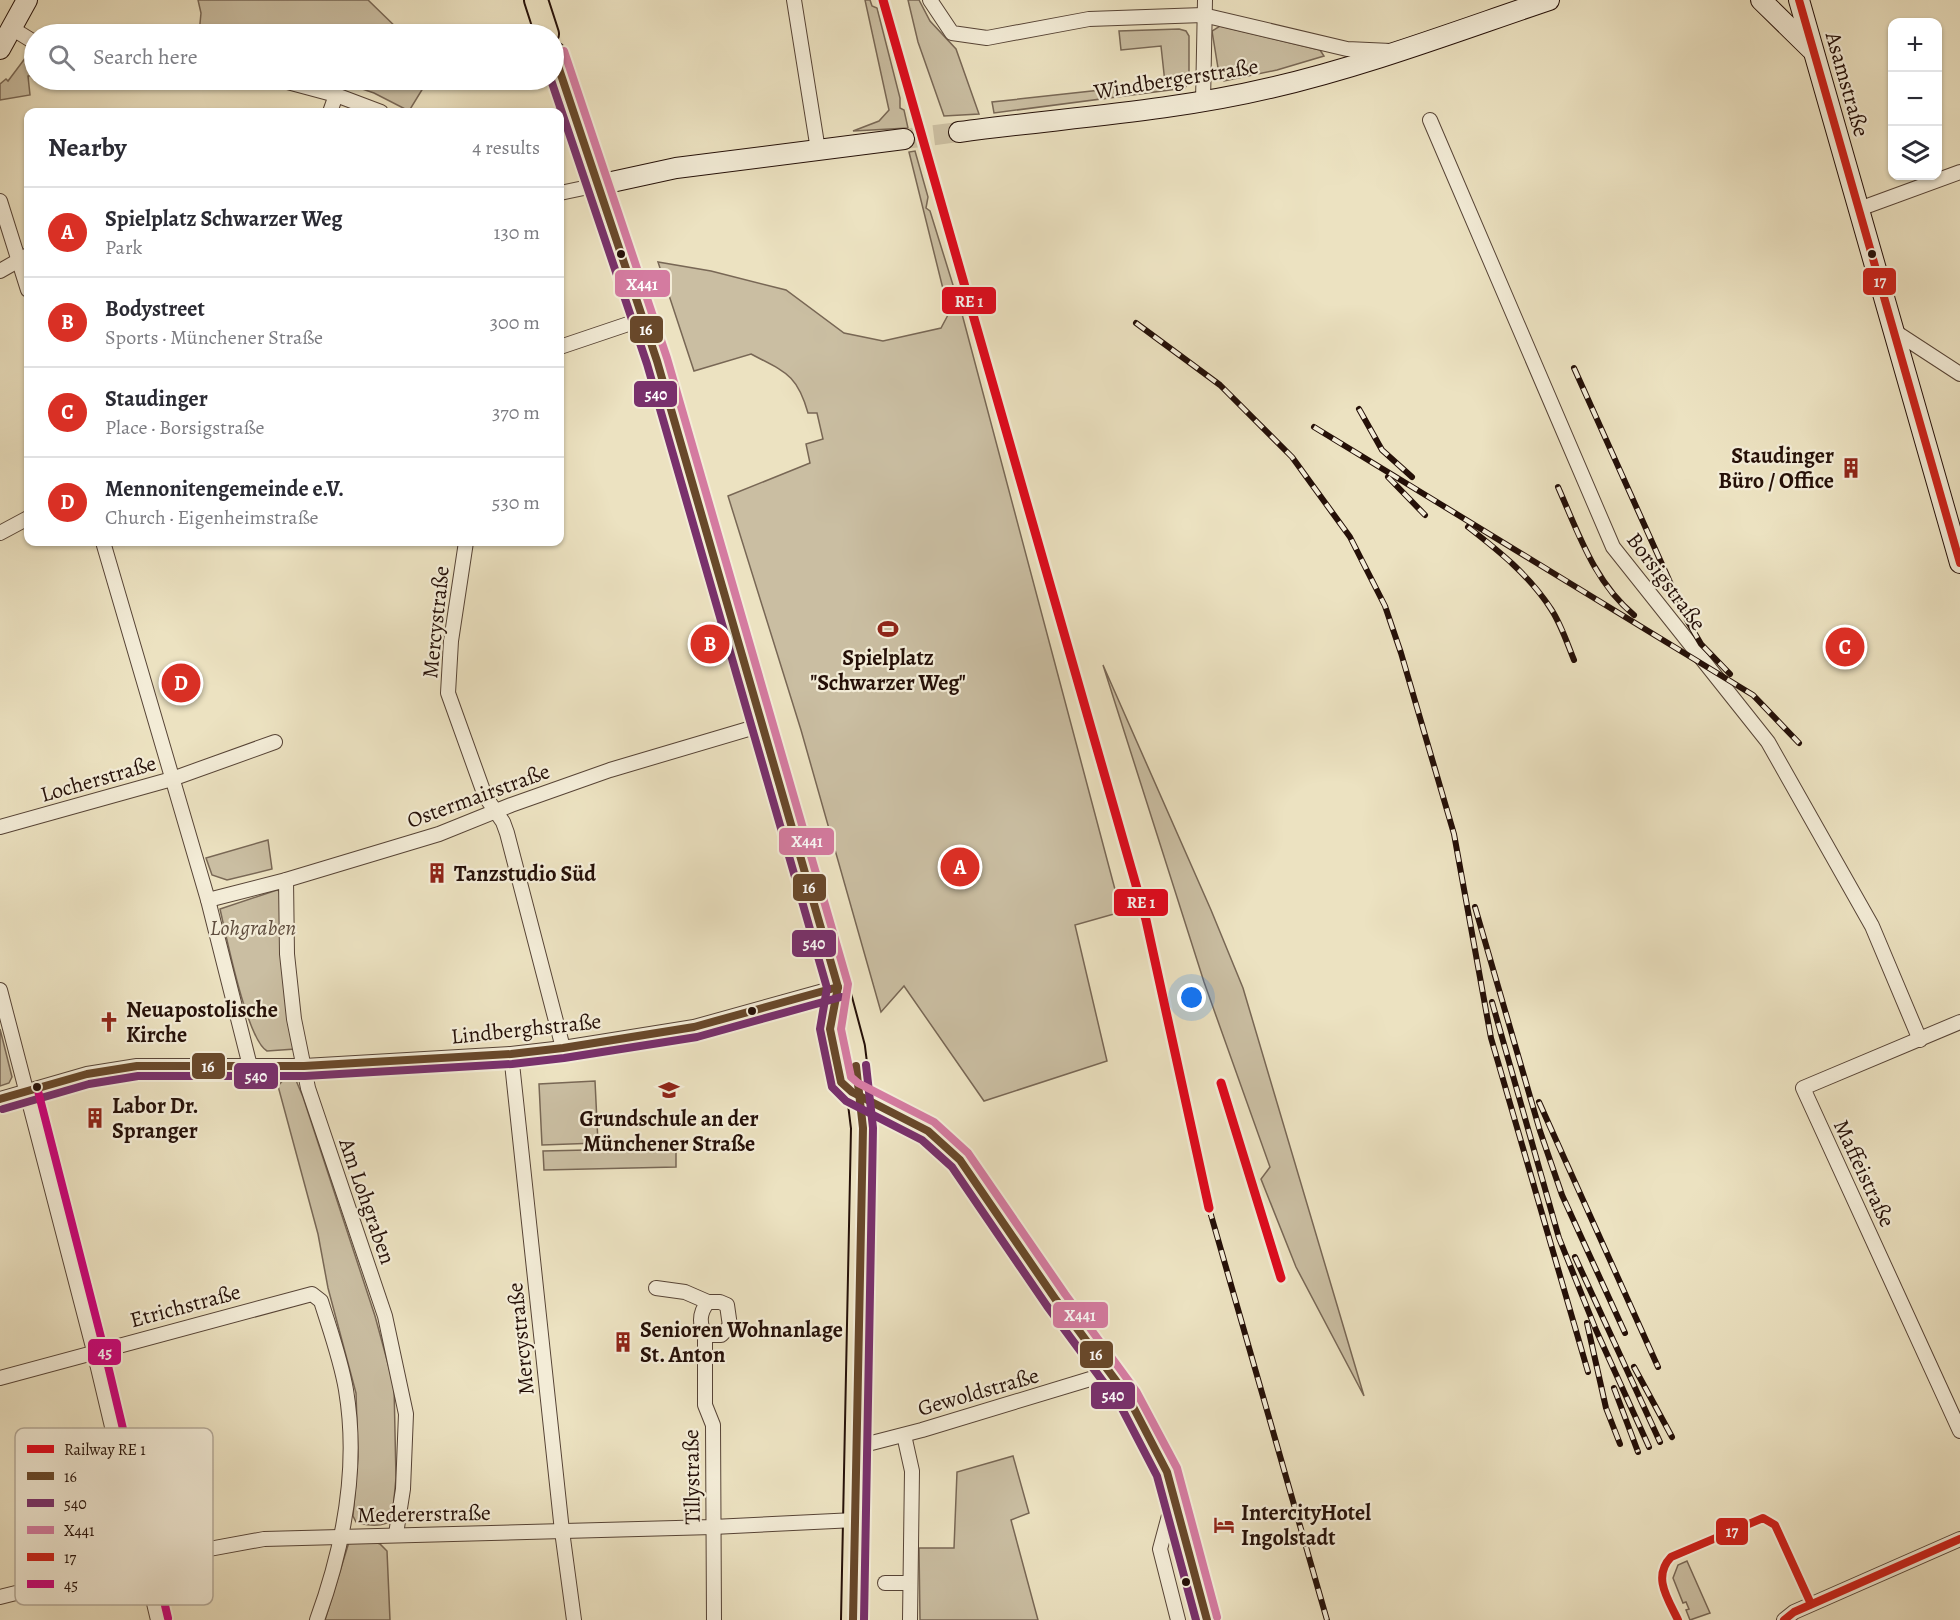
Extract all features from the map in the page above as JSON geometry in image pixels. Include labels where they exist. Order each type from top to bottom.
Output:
[{"type":"main road","points":[[536,0],[544,24]]},
{"type":"main road","points":[[564,84],[643,319],[838,987],[853,1047],[863,1128],[854,1620]]},
{"type":"street","points":[[0,50],[27,0]]},
{"type":"street","points":[[794,0],[818,150]]},
{"type":"street","points":[[930,0],[952,33],[987,38],[1089,19],[1203,15],[1347,49],[1397,51]]},
{"type":"street","points":[[1203,102],[1205,0]]},
{"type":"street","name":"Windbergerstraße","points":[[959,132],[1203,102],[1272,88],[1397,51],[1506,7],[1549,0]]},
{"type":"street","points":[[1761,0],[1814,52]]},
{"type":"street","name":"Asamstraße","points":[[1799,0],[1960,561]]},
{"type":"street","points":[[13,29],[24,36]]},
{"type":"street","points":[[317,90],[370,108]]},
{"type":"street","points":[[331,108],[336,95]]},
{"type":"street","name":"Borsigstraße","points":[[1430,120],[1612,547],[1768,742],[1872,926],[1920,1040]]},
{"type":"street","points":[[564,192],[676,168],[904,139]]},
{"type":"street","points":[[1859,209],[1960,172]]},
{"type":"street","points":[[0,201],[24,258],[0,271]]},
{"type":"street","points":[[564,346],[643,319]]},
{"type":"street","points":[[1894,331],[1960,374]]},
{"type":"street","points":[[0,533],[24,520]]},
{"type":"street","points":[[104,546],[208,900],[250,1066]]},
{"type":"street","name":"Mercystraße","points":[[465,546],[451,641],[448,693],[485,796],[507,833],[563,1048]]},
{"type":"street","name":"Ostermairstraße","points":[[208,900],[286,880],[447,832],[610,770],[762,725]]},
{"type":"street","points":[[172,779],[275,742]]},
{"type":"street","name":"Locherstraße","points":[[0,827],[172,779]]},
{"type":"street","name":"Am Lohgraben","points":[[286,880],[286,954],[294,1019],[308,1088],[385,1316],[406,1414],[403,1489],[396,1534]]},
{"type":"street","name":"Lindberghstraße","points":[[0,1099],[87,1074],[137,1066],[304,1066],[511,1054],[563,1048],[694,1027],[838,987]]},
{"type":"street","points":[[0,990],[112,1428]]},
{"type":"street","name":"Maffeistraße","points":[[1960,1022],[1803,1089],[1960,1431]]},
{"type":"street","name":"Mercystraße","points":[[511,1054],[562,1531],[574,1620]]},
{"type":"street","points":[[860,1097],[928,1131],[960,1160],[1142,1421],[1174,1492],[1172,1514],[1161,1549],[1178,1620]]},
{"type":"street","points":[[656,1288],[685,1292],[708,1302],[727,1305],[730,1326],[721,1335],[705,1335]]},
{"type":"street","name":"Etrichstraße","points":[[0,1378],[312,1294],[321,1301],[346,1387],[351,1449],[344,1536]]},
{"type":"street","name":"Tillystraße","points":[[708,1302],[701,1316],[700,1326],[705,1335],[705,1405],[713,1425],[714,1620]]},
{"type":"street","name":"Gewoldstraße","points":[[856,1447],[904,1435],[1110,1373]]},
{"type":"street","points":[[904,1435],[912,1471],[910,1620]]},
{"type":"street","name":"Medererstraße","points":[[213,1548],[264,1539],[713,1527],[855,1520]]},
{"type":"street","points":[[317,1620],[344,1536]]},
{"type":"street","points":[[1784,1620],[1794,1612],[1960,1539]]},
{"type":"street","points":[[885,1583],[910,1583]]},
{"type":"street","name":"Medererstraße","points":[[0,1597],[15,1593]]},
{"type":"street","points":[[154,1605],[158,1620]]},
{"type":"green space","points":[[198,0],[368,0],[393,24],[200,24],[201,13]]},
{"type":"green space","points":[[865,0],[870,0],[872,6],[877,8],[900,98],[900,108],[904,110],[908,128],[853,131],[879,121],[889,110]]},
{"type":"green space","points":[[908,0],[919,0],[930,21],[956,49],[979,114],[944,116],[918,42]]},
{"type":"green space","points":[[1220,26],[1320,50],[1324,56],[1277,70],[1224,81],[1219,74],[1212,31]]},
{"type":"green space","points":[[1179,29],[1186,31],[1189,36],[1189,80],[1185,88],[994,113],[992,102],[1165,83],[1161,46],[1121,50],[1119,31]]},
{"type":"green space","points":[[24,60],[24,90],[29,90],[30,95],[0,100],[0,84],[6,79],[8,81]]},
{"type":"green space","points":[[365,90],[422,90],[411,108],[403,108]]},
{"type":"green space","points":[[915,151],[928,197],[926,208],[930,211],[962,314],[1121,912],[1075,925],[1107,1061],[984,1101],[904,986],[881,1012],[801,730],[728,496],[810,463],[806,444],[823,439],[817,413],[808,413],[799,390],[788,376],[751,354],[694,371],[658,262],[711,271],[786,290],[844,333],[883,341],[941,328],[949,313],[909,152]]},
{"type":"green space","points":[[1103,665],[1243,988],[1364,1396],[1296,1267],[1261,1179],[1270,1167],[1204,982]]},
{"type":"green space","points":[[268,840],[272,869],[227,880],[212,875],[206,858]]},
{"type":"green space","name":"Lohgraben","points":[[277,890],[280,891],[295,1049],[267,1051],[259,1043],[245,1008],[220,909]]},
{"type":"green space","points":[[0,1029],[12,1077],[9,1083],[0,1086]]},
{"type":"green space","points":[[285,1078],[295,1078],[303,1097],[375,1316],[394,1386],[396,1478],[392,1520],[374,1526],[356,1522],[353,1516],[358,1457],[356,1393],[328,1288],[318,1234],[278,1086]]},
{"type":"green space","points":[[595,1081],[598,1143],[542,1145],[539,1084]]},
{"type":"green space","points":[[676,1148],[676,1167],[544,1170],[543,1151]]},
{"type":"green space","points":[[1013,1456],[1029,1513],[1011,1520],[1038,1620],[920,1620],[919,1548],[954,1548],[957,1472]]},
{"type":"green space","points":[[370,1540],[380,1544],[387,1551],[390,1620],[325,1620],[349,1542]]},
{"type":"green space","points":[[1687,1561],[1710,1613],[1690,1620],[1686,1610],[1689,1609],[1686,1602],[1683,1603],[1673,1578],[1678,1565]]},
{"type":"tunnel","points":[[904,139],[959,132]]},
{"type":"railway","points":[[1136,323],[1220,385],[1292,457],[1350,537],[1385,606],[1454,834],[1491,1038],[1588,1372]]},
{"type":"railway","points":[[1574,368],[1687,620],[1701,644],[1730,674]]},
{"type":"railway","points":[[1359,409],[1382,450],[1412,477]]},
{"type":"railway","points":[[1314,427],[1753,695],[1799,743]]},
{"type":"railway","points":[[1388,477],[1425,515]]},
{"type":"railway","points":[[1558,487],[1588,556],[1608,587],[1634,615]]},
{"type":"railway","points":[[1468,527],[1513,564],[1533,585],[1558,621],[1574,660]]},
{"type":"railway","points":[[1475,907],[1540,1131],[1562,1195],[1625,1333]]},
{"type":"railway","points":[[1492,1002],[1559,1238],[1596,1330],[1649,1447]]},
{"type":"railway","points":[[1539,1102],[1658,1367]]},
{"type":"railway","points":[[1209,1208],[1327,1620]]},
{"type":"railway","points":[[1575,1257],[1660,1442]]},
{"type":"railway","points":[[1587,1323],[1606,1408],[1620,1444]]},
{"type":"railway","points":[[1634,1367],[1672,1437]]},
{"type":"railway","points":[[1614,1388],[1638,1452]]},
{"type":"transit line","points":[[883,0],[1146,920],[1209,1208]]},
{"type":"transit line","name":"17","points":[[1799,0],[1960,563]]},
{"type":"transit line","name":"X441","points":[[564,51],[667,358],[848,984],[841,1029],[851,1077],[858,1083],[934,1122],[968,1153],[1065,1294],[1136,1391],[1177,1468],[1217,1617]]},
{"type":"transit line","name":"16","points":[[564,84],[657,361],[838,987],[830,1029],[841,1082],[852,1092],[928,1131],[960,1160],[1056,1300],[1128,1397],[1167,1472],[1207,1620]]},
{"type":"transit line","name":"540","points":[[554,90],[560,108]]},
{"type":"transit line","name":"540","points":[[564,118],[647,364],[827,988],[820,1029],[832,1087],[846,1101],[922,1140],[952,1167],[1047,1306],[1119,1403],[1157,1476],[1196,1620]]},
{"type":"transit line","name":"16","points":[[0,1099],[87,1074],[137,1066],[304,1066],[511,1054],[563,1048],[694,1027],[838,987]]},
{"type":"transit line","name":"540","points":[[3,1109],[89,1084],[138,1076],[305,1076],[512,1064],[564,1058],[697,1037],[841,997]]},
{"type":"transit line","name":"540","points":[[864,1620],[873,1128],[866,1065]]},
{"type":"transit line","name":"16","points":[[853,1620],[863,1128],[856,1066]]},
{"type":"transit line","points":[[1221,1083],[1281,1278]]},
{"type":"transit line","name":"45","points":[[37,1087],[123,1428]]},
{"type":"transit line","name":"17","points":[[1678,1620],[1666,1596],[1662,1580],[1665,1565],[1671,1557],[1763,1518],[1775,1525],[1811,1604]]},
{"type":"transit line","name":"17","points":[[1784,1620],[1794,1612],[1960,1539]]},
{"type":"transit line","name":"45","points":[[165,1605],[168,1618]]},
{"type":"place","name":"Staudinger Büro / Office","points":[[1851,468]]},
{"type":"place","name":"Spielplatz \"Schwarzer Weg\"","points":[[888,629]]},
{"type":"place","name":"Bodystreet","points":[[710,644]]},
{"type":"place","name":"Staudinger","points":[[1845,647]]},
{"type":"place","name":"Mennonitengemeinde e.V.","points":[[181,683]]},
{"type":"place","name":"Spielplatz Schwarzer Weg","points":[[960,867]]},
{"type":"place","name":"Tanzstudio Süd","points":[[437,873]]},
{"type":"place","name":"Neuapostolische Kirche","points":[[109,1022]]},
{"type":"place","name":"Grundschule an der Münchener Straße","points":[[669,1090]]},
{"type":"place","name":"Labor Dr. Spranger","points":[[95,1118]]},
{"type":"place","name":"Senioren Wohnanlage St. Anton","points":[[623,1342]]},
{"type":"place","name":"IntercityHotel Ingolstadt","points":[[1224,1525]]}]
